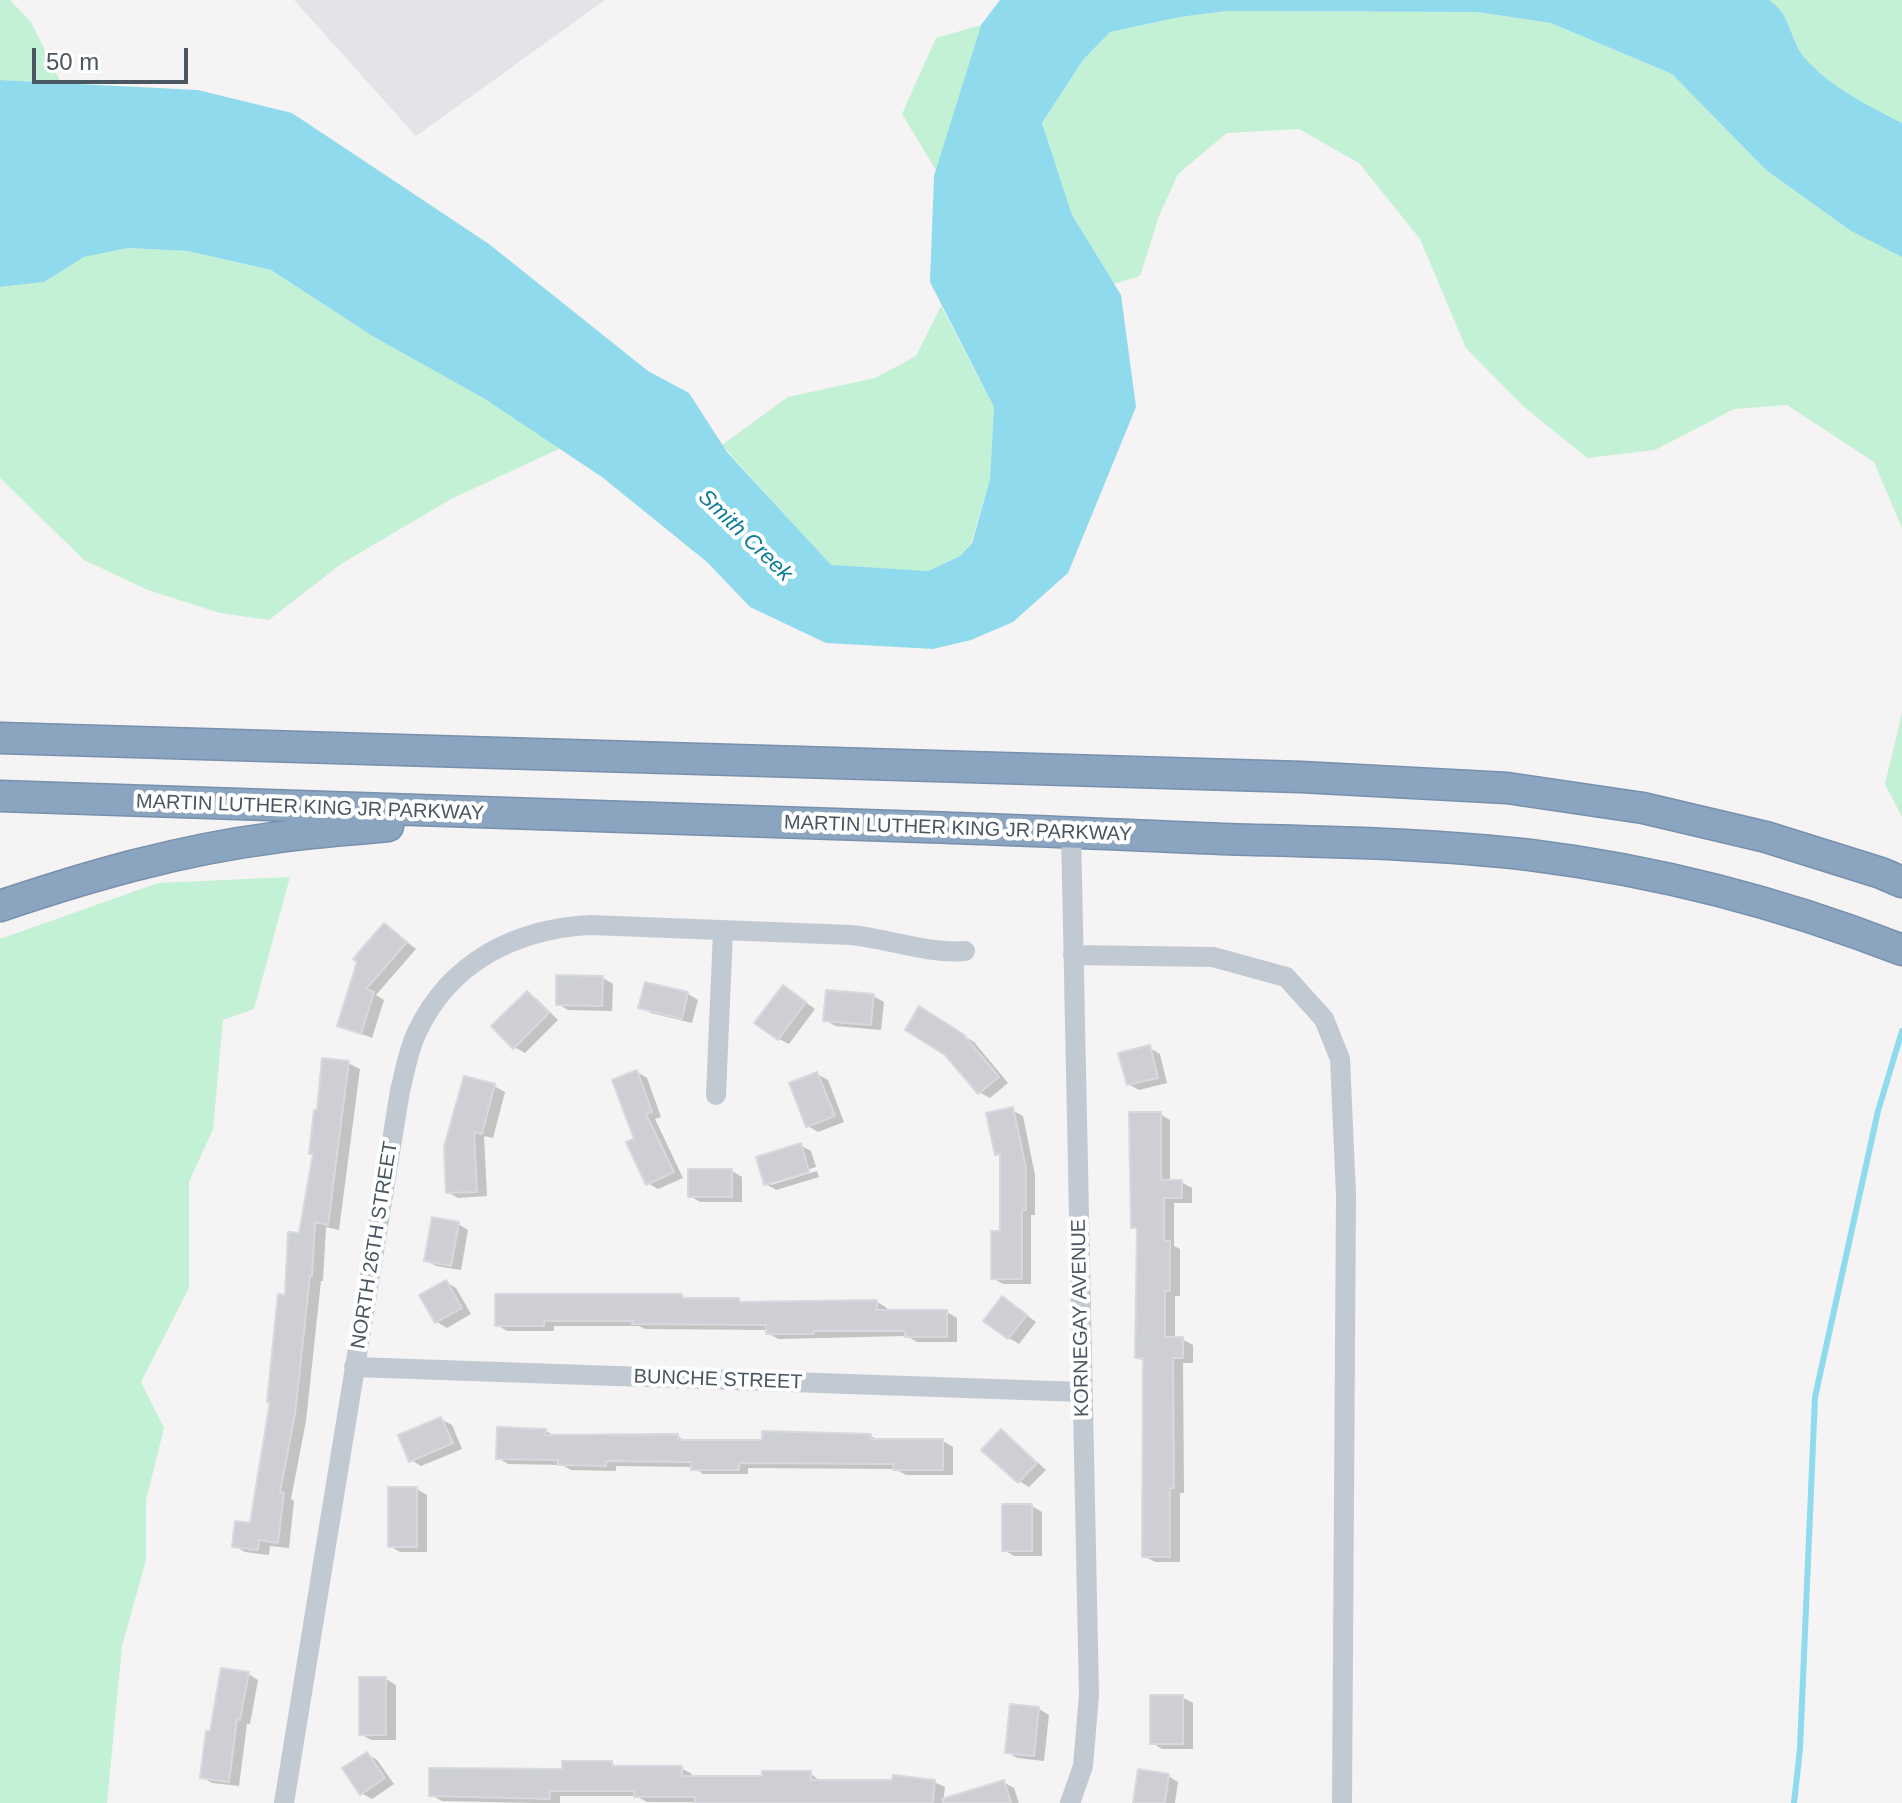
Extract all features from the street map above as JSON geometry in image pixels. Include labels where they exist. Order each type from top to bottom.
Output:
[{"type":"highway","points":[[0,738],[1285,777],[1507,788],[1618,803],[1709,823],[1826,855],[1902,882]]},
{"type":"highway","name":"MARTIN LUTHER KING JR PARKWAY","points":[[0,796],[505,815],[1071,831],[1445,848],[1611,867],[1691,883],[1771,903],[1902,950]]},
{"type":"highway","points":[[0,906],[129,866],[205,849],[274,837],[505,815]]},
{"type":"street","name":"KORNEGAY AVENUE","points":[[1070,1803],[1083,1766],[1089,1695],[1071,831]]},
{"type":"street","name":"NORTH 26TH STREET","points":[[284,1803],[407,1062],[423,1021],[448,985],[474,962],[530,933],[590,925],[723,931]]},
{"type":"street","points":[[716,1095],[723,931],[851,935],[883,938],[931,950],[965,951]]},
{"type":"street","points":[[1073,955],[1213,957],[1286,977],[1324,1019],[1340,1059],[1346,1194],[1342,1803]]},
{"type":"street","name":"BUNCHE STREET","points":[[354,1367],[1082,1392]]},
{"type":"shaded area","points":[[294,0],[605,0],[416,136]]},
{"type":"green space","points":[[0,0],[10,0],[31,22],[61,83],[0,80]]},
{"type":"green space","points":[[1769,0],[1902,0],[1902,123],[1850,94],[1814,68],[1799,50],[1782,12]]},
{"type":"green space","points":[[1227,11],[1477,12],[1551,23],[1672,74],[1766,170],[1851,231],[1902,257],[1902,528],[1874,462],[1787,405],[1734,409],[1655,450],[1587,458],[1522,405],[1466,348],[1420,239],[1359,163],[1299,129],[1227,133],[1178,174],[1159,216],[1140,276],[1113,284],[1072,215],[1042,123],[1083,60],[1110,32]]},
{"type":"green space","points":[[981,25],[936,170],[902,114],[936,38]]},
{"type":"green space","points":[[128,248],[188,251],[271,270],[374,337],[485,399],[561,448],[451,499],[341,564],[269,620],[220,613],[148,590],[84,560],[0,478],[0,287],[44,282],[84,257]]},
{"type":"green space","points":[[941,306],[994,407],[990,479],[971,543],[960,556],[928,571],[831,566],[722,445],[788,397],[875,378],[916,356]]},
{"type":"green space","points":[[1902,713],[1902,817],[1885,784]]},
{"type":"green space","points":[[290,877],[254,1009],[223,1020],[213,1129],[189,1182],[189,1288],[141,1382],[164,1428],[146,1500],[146,1560],[122,1646],[107,1803],[0,1803],[0,939],[158,883]]},
{"type":"water","name":"Smith Creek","points":[[1000,0],[1769,0],[1782,12],[1799,50],[1814,68],[1850,94],[1902,123],[1902,257],[1851,231],[1766,170],[1672,74],[1551,23],[1477,12],[1227,11],[1110,32],[1083,60],[1042,123],[1072,215],[1121,295],[1136,407],[1068,573],[1013,622],[971,640],[933,649],[826,643],[750,607],[707,562],[602,477],[485,399],[374,337],[271,270],[188,251],[128,248],[84,257],[44,282],[0,287],[0,80],[198,90],[292,113],[489,244],[648,371],[689,393],[727,452],[831,565],[928,571],[960,556],[972,543],[990,479],[994,407],[930,282],[934,176],[981,25]]},
{"type":"building","points":[[384,923],[407,942],[366,989],[374,992],[361,1034],[337,1026],[357,962],[353,959]]},
{"type":"building","points":[[556,975],[603,976],[602,1006],[556,1005]]},
{"type":"building","points":[[645,982],[688,992],[682,1019],[638,1008]]},
{"type":"building","points":[[783,985],[806,1002],[778,1040],[754,1023]]},
{"type":"building","points":[[826,990],[874,994],[871,1025],[823,1021]]},
{"type":"building","points":[[527,991],[549,1013],[513,1049],[491,1026]]},
{"type":"building","points":[[919,1006],[963,1034],[999,1077],[978,1094],[945,1055],[905,1030]]},
{"type":"building","points":[[1150,1045],[1158,1078],[1127,1085],[1118,1053]]},
{"type":"building","points":[[322,1058],[349,1061],[328,1225],[315,1222],[312,1276],[295,1414],[280,1492],[284,1493],[278,1543],[259,1540],[258,1550],[232,1547],[235,1521],[250,1523],[270,1402],[267,1402],[278,1294],[285,1295],[288,1232],[299,1233],[313,1154],[309,1154]]},
{"type":"building","points":[[637,1070],[652,1112],[646,1114],[674,1172],[646,1185],[626,1142],[634,1139],[612,1080]]},
{"type":"building","points":[[817,1072],[835,1116],[806,1127],[789,1083]]},
{"type":"building","points":[[464,1076],[495,1084],[482,1134],[474,1132],[477,1192],[446,1193],[444,1147]]},
{"type":"building","points":[[1013,1107],[1026,1168],[1026,1210],[1022,1210],[1022,1279],[991,1279],[991,1231],[1000,1231],[1000,1154],[995,1155],[986,1113]]},
{"type":"building","points":[[1129,1112],[1161,1112],[1161,1180],[1182,1180],[1182,1198],[1164,1198],[1164,1241],[1170,1241],[1170,1291],[1165,1291],[1165,1337],[1183,1337],[1183,1358],[1173,1358],[1174,1488],[1170,1488],[1170,1557],[1142,1557],[1143,1358],[1135,1358],[1137,1228],[1131,1228]]},
{"type":"building","points":[[801,1143],[809,1172],[764,1185],[756,1157]]},
{"type":"building","points":[[688,1169],[732,1169],[732,1197],[688,1197]]},
{"type":"building","points":[[432,1217],[459,1222],[451,1266],[424,1261]]},
{"type":"building","points":[[446,1280],[462,1308],[435,1323],[419,1295]]},
{"type":"building","points":[[495,1294],[682,1294],[682,1298],[739,1298],[739,1302],[877,1300],[877,1310],[947,1310],[947,1337],[905,1337],[905,1331],[766,1334],[766,1325],[632,1324],[633,1321],[544,1321],[544,1326],[495,1326]]},
{"type":"building","points":[[1002,1296],[1027,1315],[1008,1339],[983,1321]]},
{"type":"building","points":[[441,1417],[453,1443],[409,1462],[398,1435]]},
{"type":"building","points":[[497,1427],[546,1429],[545,1435],[678,1434],[678,1440],[762,1440],[762,1431],[871,1434],[871,1439],[943,1439],[943,1470],[893,1470],[893,1464],[739,1463],[739,1470],[691,1470],[691,1462],[606,1461],[606,1466],[558,1465],[558,1460],[496,1459]]},
{"type":"building","points":[[1001,1429],[1037,1463],[1018,1483],[981,1450]]},
{"type":"building","points":[[388,1487],[417,1487],[417,1547],[388,1547]]},
{"type":"building","points":[[1002,1504],[1032,1504],[1032,1551],[1002,1551]]},
{"type":"building","points":[[221,1668],[249,1672],[240,1720],[237,1719],[229,1782],[200,1778],[206,1731],[210,1731]]},
{"type":"building","points":[[359,1677],[386,1677],[386,1735],[359,1735]]},
{"type":"building","points":[[1150,1695],[1183,1695],[1183,1744],[1150,1744]]},
{"type":"building","points":[[1010,1704],[1039,1707],[1034,1756],[1005,1753]]},
{"type":"building","points":[[367,1752],[385,1778],[360,1795],[342,1768]]},
{"type":"building","points":[[562,1761],[612,1761],[612,1766],[682,1766],[682,1776],[762,1776],[762,1771],[811,1771],[811,1780],[892,1780],[893,1775],[935,1780],[933,1803],[695,1803],[695,1797],[634,1797],[634,1791],[550,1791],[550,1799],[429,1796],[429,1768],[562,1769]]},
{"type":"building","points":[[1138,1769],[1169,1774],[1165,1803],[1133,1803]]},
{"type":"building","points":[[1004,1780],[1011,1803],[943,1803],[942,1799]]},
{"type":"waterway","points":[[1794,1803],[1800,1749],[1815,1397],[1878,1111],[1902,1031]]}]
